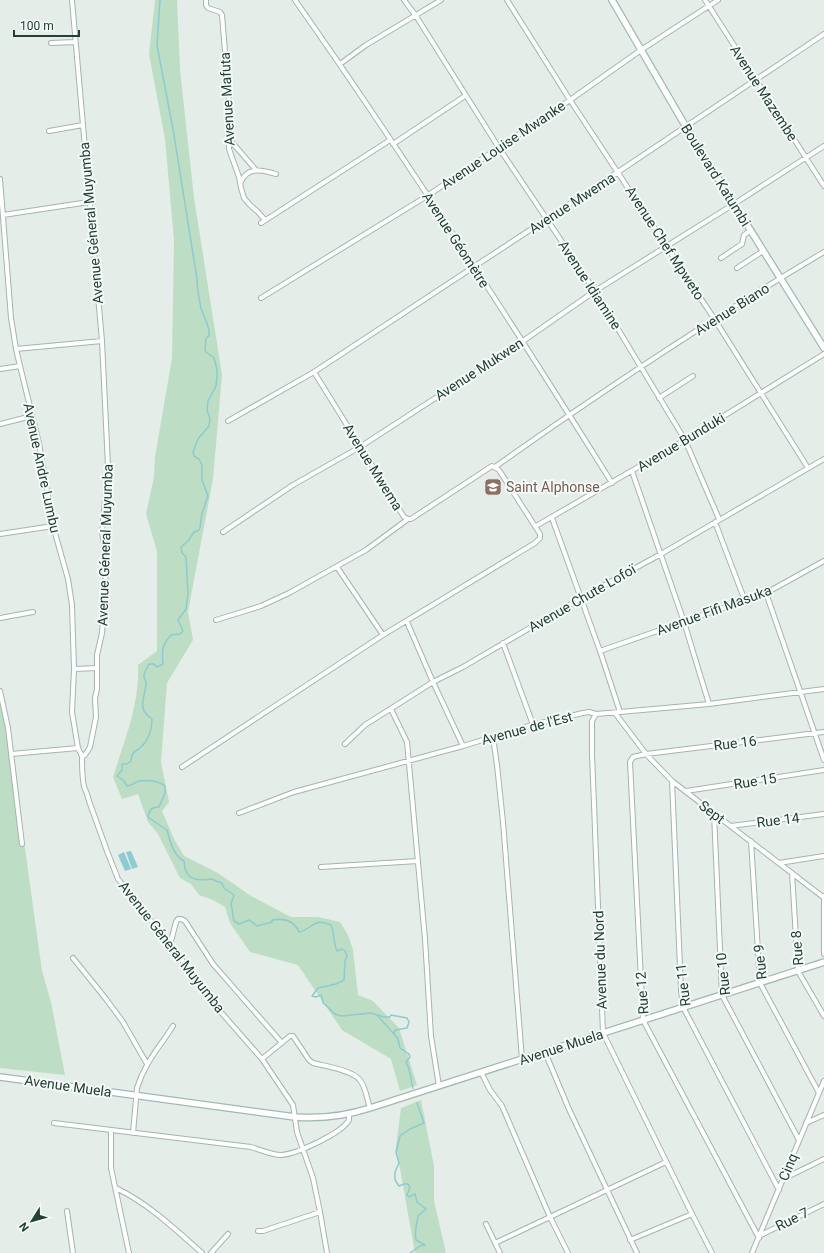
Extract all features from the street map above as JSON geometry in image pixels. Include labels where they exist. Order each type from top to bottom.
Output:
[{"type":"street","name":"Avenue Géneral Muyumba","points":[[72,0],[102,341],[108,466],[102,532],[106,558],[105,593],[102,633],[98,655],[95,720],[90,747],[82,756],[85,787],[89,794],[89,801],[118,879],[219,1010],[262,1059],[293,1105],[297,1132],[313,1178],[327,1253]]},
{"type":"street","name":"Avenue Mafuta","points":[[206,0],[206,5],[208,8],[219,12],[222,15],[230,112],[229,152],[242,193],[247,202],[263,222],[390,140]]},
{"type":"street","name":"Avenue Géomètre","points":[[296,0],[523,341],[612,483]]},
{"type":"street","name":"Avenue Idiamine","points":[[404,0],[416,16],[499,148],[595,290],[685,440],[717,520],[745,600]]},
{"type":"street","points":[[340,64],[366,45],[442,0]]},
{"type":"street","name":"Avenue Chef Mpweto","points":[[507,0],[570,100],[715,320],[808,468]]},
{"type":"street","name":"Boulevard Katumbi","points":[[612,0],[686,127],[824,348]]},
{"type":"street","name":"Avenue Mazembe","points":[[705,0],[824,186]]},
{"type":"street","name":"Avenue Louise Mwanke","points":[[261,298],[427,196],[570,100],[641,50],[718,0]]},
{"type":"street","name":"Avenue Mwema","points":[[569,415],[496,467],[491,467],[411,519],[408,519],[404,517],[314,372],[547,220],[824,34]]},
{"type":"street","points":[[51,43],[75,42]]},
{"type":"street","points":[[393,144],[465,96]]},
{"type":"street","points":[[49,131],[82,125]]},
{"type":"street","points":[[229,139],[256,170]]},
{"type":"street","name":"Avenue Mukwen","points":[[223,532],[293,485],[360,447],[523,341],[595,290],[824,146]]},
{"type":"street","points":[[240,183],[247,173],[256,170],[276,174]]},
{"type":"street","name":"Avenue Andre Lumbu","points":[[0,179],[1,208],[3,215],[11,318],[16,349],[41,451],[53,526],[68,579],[72,605],[74,669],[72,712],[78,748],[82,756]]},
{"type":"street","points":[[3,215],[89,202]]},
{"type":"street","points":[[721,258],[742,244],[744,235],[750,231]]},
{"type":"street","points":[[737,268],[763,251]]},
{"type":"street","name":"Avenue Biano","points":[[569,415],[640,366],[824,252]]},
{"type":"street","points":[[16,349],[102,341]]},
{"type":"street","name":"Avenue Bunduki","points":[[536,526],[685,440],[824,354]]},
{"type":"street","points":[[0,369],[20,366]]},
{"type":"street","points":[[228,421],[314,372]]},
{"type":"street","points":[[659,398],[693,376]]},
{"type":"street","points":[[0,424],[32,416]]},
{"type":"street","name":"Avenue Chute Lofoï","points":[[344,744],[365,725],[433,682],[463,667],[824,459]]},
{"type":"street","points":[[182,767],[384,636],[536,543],[541,536],[536,526],[496,467]]},
{"type":"street","points":[[632,471],[684,622],[709,704]]},
{"type":"street","name":"Sept","points":[[552,518],[600,651],[617,712],[646,754],[672,781],[824,896]]},
{"type":"street","points":[[216,620],[275,600],[366,550],[408,519]]},
{"type":"street","points":[[0,534],[53,526]]},
{"type":"street","name":"Avenue Fifi Masuka","points":[[600,651],[766,593],[824,561]]},
{"type":"street","points":[[337,567],[384,636]]},
{"type":"street","points":[[766,593],[824,760]]},
{"type":"street","points":[[0,618],[33,612]]},
{"type":"street","points":[[407,622],[463,746]]},
{"type":"street","points":[[503,644],[532,725]]},
{"type":"street","points":[[74,669],[97,668]]},
{"type":"street","name":"Avenue de l'Est","points":[[239,813],[294,792],[463,746],[532,725],[583,713],[589,712],[596,714],[709,704],[824,690]]},
{"type":"street","points":[[0,691],[8,728],[22,844]]},
{"type":"street","points":[[391,709],[407,742],[425,939],[431,1036],[439,1086]]},
{"type":"street","name":"Avenue du Nord","points":[[596,714],[592,721],[592,754],[603,1033],[712,1253]]},
{"type":"street","name":"Rue 16","points":[[646,754],[824,732]]},
{"type":"street","points":[[493,737],[503,822],[522,1059]]},
{"type":"street","points":[[11,754],[78,748]]},
{"type":"street","name":"Rue 12","points":[[646,754],[633,757],[630,762],[643,1020],[759,1236]]},
{"type":"street","name":"Rue 15","points":[[686,791],[824,770]]},
{"type":"street","name":"Rue 11","points":[[672,781],[683,1007],[779,1190]]},
{"type":"street","name":"Rue 10","points":[[714,813],[722,995],[799,1140]]},
{"type":"street","name":"Rue 14","points":[[731,826],[824,814]]},
{"type":"street","name":"Rue 9","points":[[751,841],[760,983],[819,1093]]},
{"type":"street","points":[[779,863],[824,856]]},
{"type":"street","points":[[321,867],[418,861]]},
{"type":"street","name":"Rue 8","points":[[792,873],[798,971],[824,1016]]},
{"type":"street","points":[[824,896],[824,954]]},
{"type":"street","points":[[170,945],[176,922],[181,918],[185,921],[212,964],[282,1043]]},
{"type":"street","points":[[73,958],[123,1022],[147,1064]]},
{"type":"street","name":"Avenue Muela","points":[[0,1077],[295,1117],[322,1118],[348,1115],[824,962]]},
{"type":"street","points":[[133,1133],[137,1086],[153,1054],[162,1044],[173,1026]]},
{"type":"street","points":[[262,1059],[290,1036],[293,1036],[309,1060],[313,1063],[352,1074],[360,1080],[370,1108]]},
{"type":"street","points":[[546,1052],[563,1097],[637,1253]]},
{"type":"street","points":[[481,1072],[490,1090],[502,1106],[550,1216],[568,1253]]},
{"type":"street","name":"Cinq","points":[[752,1253],[824,1081]]},
{"type":"street","points":[[54,1123],[251,1147],[276,1155],[290,1153],[303,1148],[339,1130],[348,1123],[348,1115]]},
{"type":"street","points":[[806,1123],[824,1115]]},
{"type":"street","points":[[111,1130],[111,1168],[129,1253]]},
{"type":"street","points":[[784,1178],[824,1159]]},
{"type":"street","points":[[495,1243],[666,1162]]},
{"type":"street","points":[[116,1188],[132,1196],[164,1218],[202,1253]]},
{"type":"street","name":"Rue 7","points":[[759,1236],[824,1204]]},
{"type":"street","points":[[67,1211],[73,1253]]},
{"type":"street","points":[[258,1231],[264,1231],[320,1212]]},
{"type":"street","points":[[630,1240],[692,1214]]},
{"type":"street","points":[[486,1224],[500,1253]]},
{"type":"street","points":[[211,1253],[228,1234]]},
{"type":"green space","points":[[155,0],[177,0],[180,70],[194,198],[222,375],[213,479],[188,612],[193,640],[167,683],[161,762],[169,802],[162,811],[174,839],[184,856],[218,873],[251,896],[291,917],[318,917],[340,922],[348,935],[353,950],[358,995],[373,1001],[399,1028],[417,1085],[400,1091],[391,1059],[342,1030],[298,965],[250,952],[230,923],[225,907],[213,900],[199,895],[191,884],[180,878],[158,834],[148,822],[138,794],[122,799],[113,777],[134,708],[138,680],[138,665],[157,651],[157,551],[146,514],[154,477],[155,457],[172,358],[174,240],[165,139],[149,54]]},
{"type":"green space","points":[[0,692],[9,733],[42,971],[51,1002],[65,1075],[0,1068]]},
{"type":"green space","points":[[421,1100],[434,1166],[434,1201],[446,1253],[415,1253],[396,1146],[401,1108]]},
{"type":"water","points":[[131,851],[138,867],[132,869],[126,852]]},
{"type":"water","points":[[124,852],[131,869],[125,871],[118,855]]},
{"type":"waterway","points":[[160,0],[157,45],[174,135],[199,298],[201,308],[209,328],[209,336],[206,338],[205,351],[214,358],[217,375],[216,386],[208,401],[207,410],[210,419],[209,426],[198,439],[193,452],[194,456],[199,459],[202,465],[202,480],[208,496],[202,513],[199,530],[194,532],[188,541],[181,547],[182,553],[186,557],[188,593],[186,609],[178,620],[183,631],[180,634],[171,635],[165,642],[162,652],[163,664],[157,667],[154,664],[149,664],[145,672],[144,676],[146,684],[143,708],[144,712],[152,719],[151,730],[144,743],[133,753],[131,761],[127,764],[122,764],[122,770],[117,776],[124,781],[127,786],[139,781],[152,781],[165,786],[165,793],[159,807],[155,807],[151,810],[148,816],[149,818],[167,830],[172,847],[177,855],[184,861],[185,870],[188,875],[197,880],[212,879],[222,883],[224,888],[234,895],[231,904],[234,921],[239,924],[249,920],[257,926],[272,922],[272,920],[281,919],[291,922],[299,932],[304,931],[320,922],[331,925],[337,951],[342,949],[345,951],[347,956],[345,961],[344,980],[336,984],[318,988],[312,996],[316,997],[321,995],[323,1003],[333,1013],[342,1016],[371,1013],[384,1017],[390,1017],[391,1015],[407,1018],[409,1022],[407,1028],[395,1030],[394,1034],[398,1039],[400,1048],[409,1054],[410,1057],[406,1062],[409,1068],[413,1088]]},
{"type":"waterway","points":[[377,1015],[394,1034]]},
{"type":"waterway","points":[[410,1253],[420,1246],[425,1245],[416,1240],[415,1234],[418,1216],[426,1209],[417,1202],[415,1194],[409,1197],[407,1195],[410,1187],[408,1184],[399,1186],[395,1180],[395,1172],[399,1163],[396,1152],[400,1136],[410,1129],[424,1123],[417,1103]]},
{"type":"place","name":"Saint Alphonse","points":[[493,487]]}]
